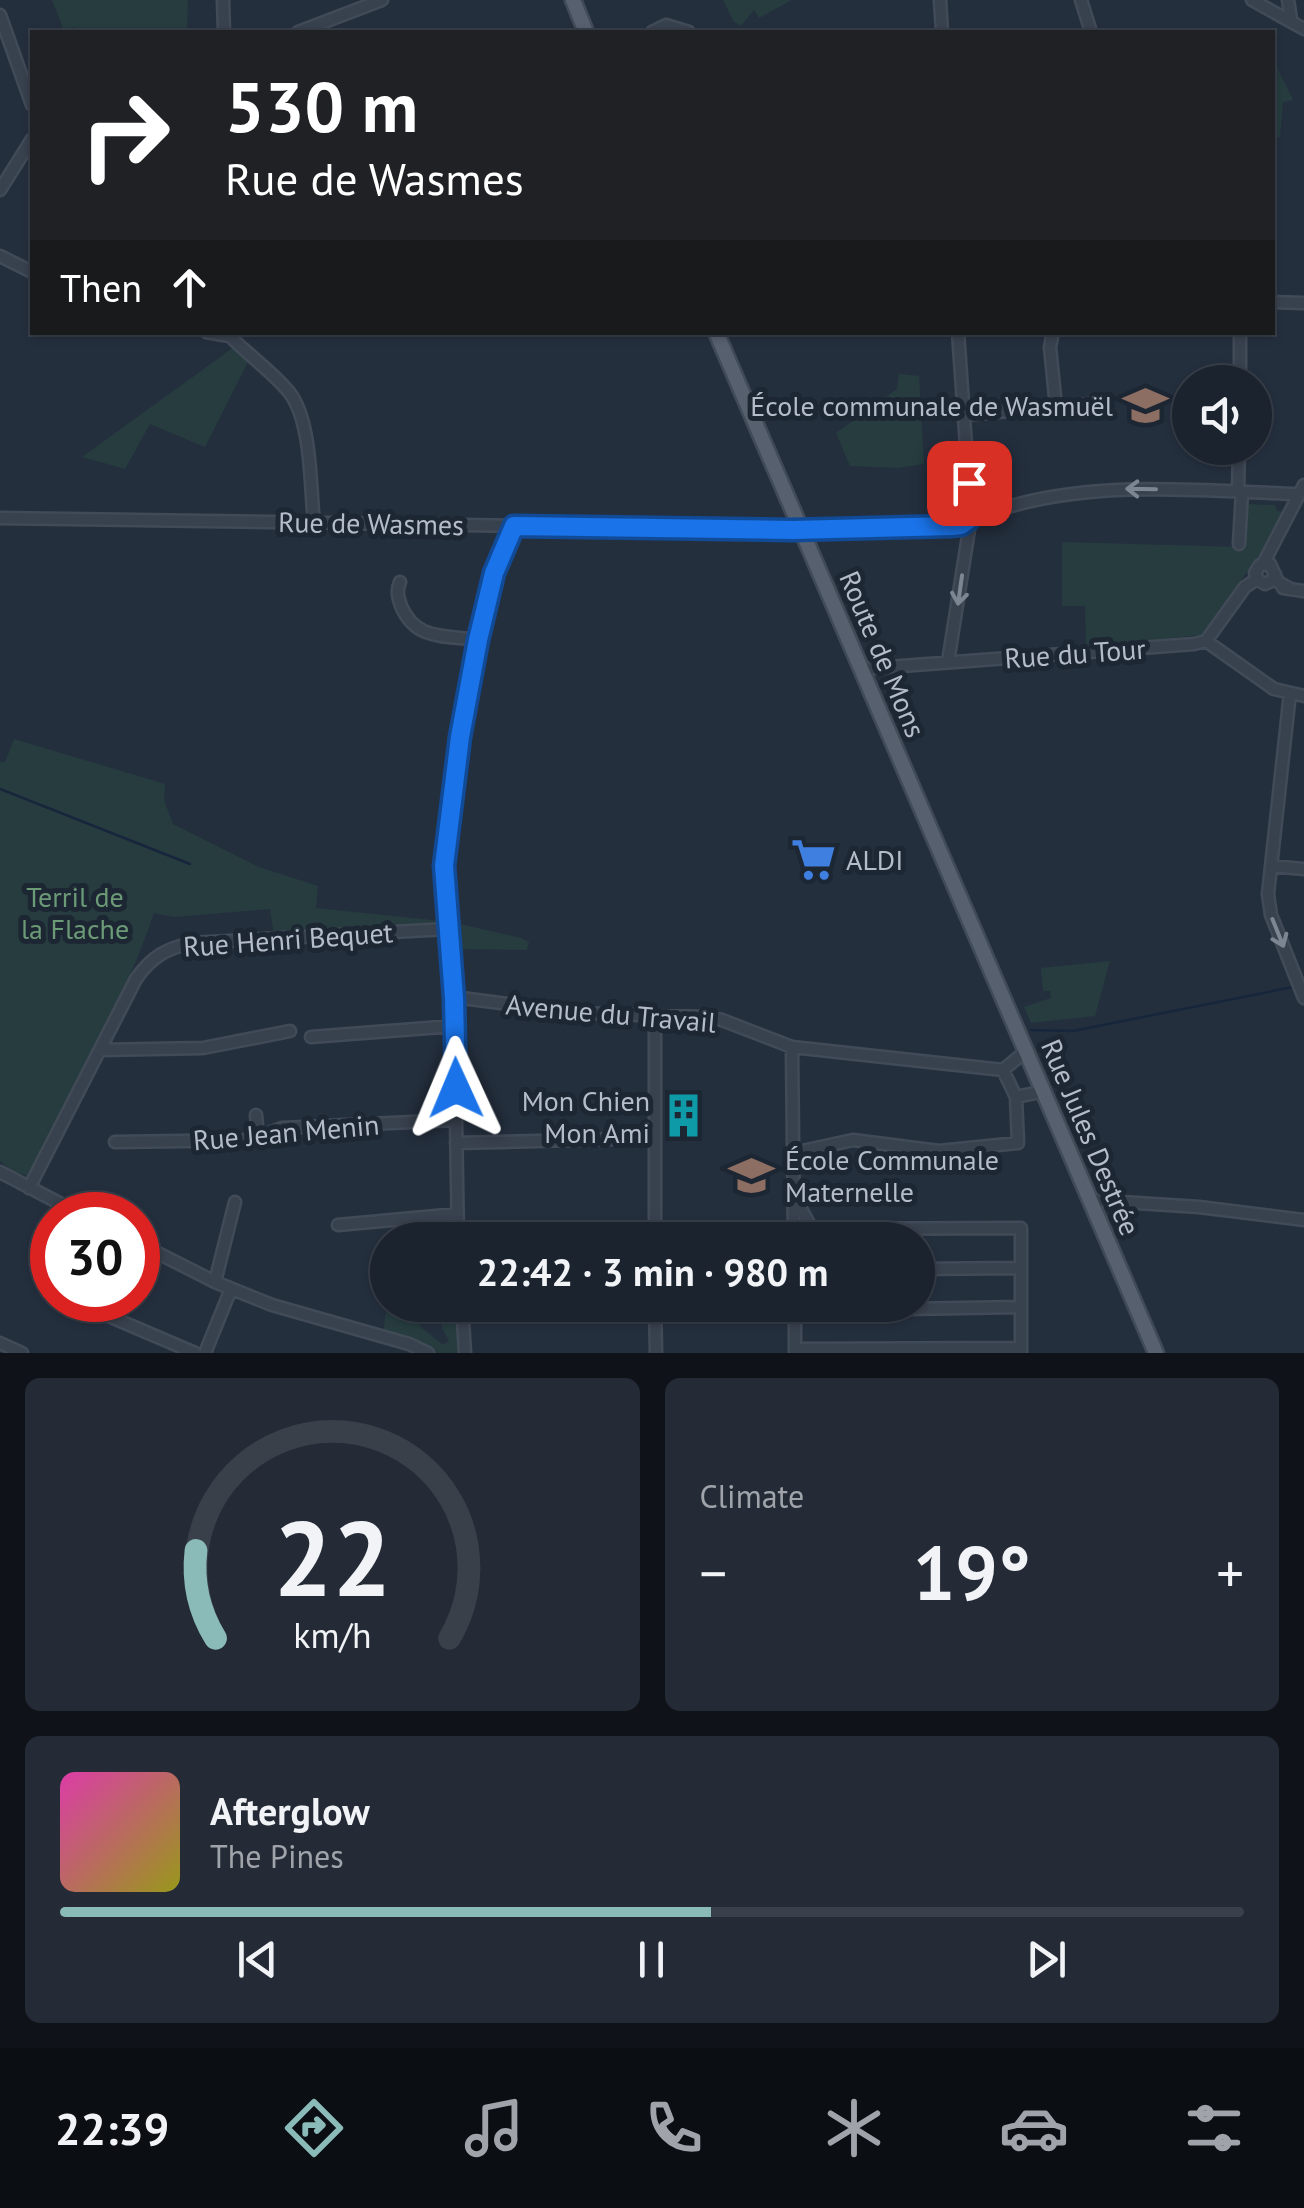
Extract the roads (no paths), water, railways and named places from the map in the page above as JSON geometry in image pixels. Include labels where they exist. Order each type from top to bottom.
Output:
[{"type":"main road","points":[[572,0],[585,30]]},
{"type":"main road","name":"Route de Mons","points":[[717,335],[980,941]]},
{"type":"main road","name":"Rue Jules Destrée","points":[[980,941],[1156,1353]]},
{"type":"street","points":[[223,0],[224,30]]},
{"type":"street","points":[[303,30],[382,0]]},
{"type":"street","points":[[940,0],[942,30]]},
{"type":"street","points":[[1081,0],[1090,30]]},
{"type":"street","points":[[1252,0],[1304,29]]},
{"type":"street","points":[[1288,0],[1290,19]]},
{"type":"street","points":[[0,15],[30,99]]},
{"type":"street","points":[[656,30],[666,25],[682,30]]},
{"type":"street","points":[[0,190],[30,142]]},
{"type":"street","points":[[0,256],[30,271]]},
{"type":"street","points":[[1275,302],[1304,303]]},
{"type":"street","points":[[228,335],[287,390],[298,406],[314,522]]},
{"type":"street","points":[[948,662],[971,518],[958,335]]},
{"type":"street","points":[[1052,335],[1056,407]]},
{"type":"street","points":[[1240,335],[1240,365]]},
{"type":"street","points":[[964,415],[1101,403]]},
{"type":"street","points":[[1239,465],[1239,544]]},
{"type":"street","points":[[1301,489],[1265,573],[1245,587],[1206,641],[1274,690],[1304,696]]},
{"type":"street","name":"Rue de Wasmes","points":[[0,518],[802,530],[961,525],[971,518],[1032,500],[1087,492],[1301,489]]},
{"type":"street","points":[[457,1222],[454,998],[444,866],[460,737],[478,640],[494,573],[514,526]]},
{"type":"street","points":[[1265,573],[1288,588],[1304,591]]},
{"type":"street","points":[[400,582],[397,594],[409,624],[420,632],[478,640]]},
{"type":"street","name":"Rue du Tour","points":[[862,669],[1206,641]]},
{"type":"street","points":[[1290,693],[1268,894],[1271,915],[1304,998]]},
{"type":"street","points":[[1271,866],[1304,869]]},
{"type":"street","name":"Rue Henri Bequet","points":[[29,1188],[143,968],[163,951],[175,947],[448,928]]},
{"type":"street","name":"Avenue du Travail","points":[[454,998],[578,1013],[722,1020],[792,1046],[1003,1070]]},
{"type":"street","points":[[654,1222],[655,1015]]},
{"type":"street","points":[[311,1036],[454,1026]]},
{"type":"street","points":[[100,1050],[202,1048],[290,1030]]},
{"type":"street","points":[[792,1046],[794,1222]]},
{"type":"street","points":[[793,1153],[840,1140],[939,1151],[1018,1143],[1016,1097],[1003,1070],[1027,1050]]},
{"type":"street","points":[[1016,1097],[1044,1092]]},
{"type":"street","points":[[256,1115],[258,1136]]},
{"type":"street","name":"Rue Jean Menin","points":[[115,1142],[250,1140],[282,1128],[456,1120]]},
{"type":"street","points":[[456,1143],[655,1138]]},
{"type":"street","points":[[0,1172],[37,1192]]},
{"type":"street","points":[[794,1195],[807,1222]]},
{"type":"street","points":[[1091,1200],[1199,1207],[1304,1220]]},
{"type":"street","points":[[216,1282],[235,1202]]},
{"type":"street","points":[[338,1225],[457,1214]]},
{"type":"street","points":[[795,1322],[795,1351],[1022,1350],[1021,1228],[935,1230]]},
{"type":"street","points":[[160,1254],[232,1289],[428,1353]]},
{"type":"street","points":[[935,1270],[1021,1268]]},
{"type":"street","points":[[206,1353],[232,1289]]},
{"type":"street","points":[[935,1307],[1021,1307]]},
{"type":"street","points":[[121,1322],[195,1353]]},
{"type":"street","points":[[463,1322],[465,1353]]},
{"type":"street","points":[[655,1322],[656,1353]]},
{"type":"street","points":[[0,1343],[22,1353]]},
{"type":"waterway","points":[[0,789],[190,864]]},
{"type":"waterway","points":[[1031,1030],[1073,1031],[1293,987]]},
{"type":"place","name":"École communale de Wasmuël","points":[[1146,405]]},
{"type":"place","name":"ALDI","points":[[813,859]]},
{"type":"place","name":"Mon Chien Mon Ami","points":[[683,1116]]},
{"type":"place","name":"École Communale Maternelle","points":[[752,1175]]},
{"type":"park label","name":"Terril de la Flache","points":[[75,912]]}]
